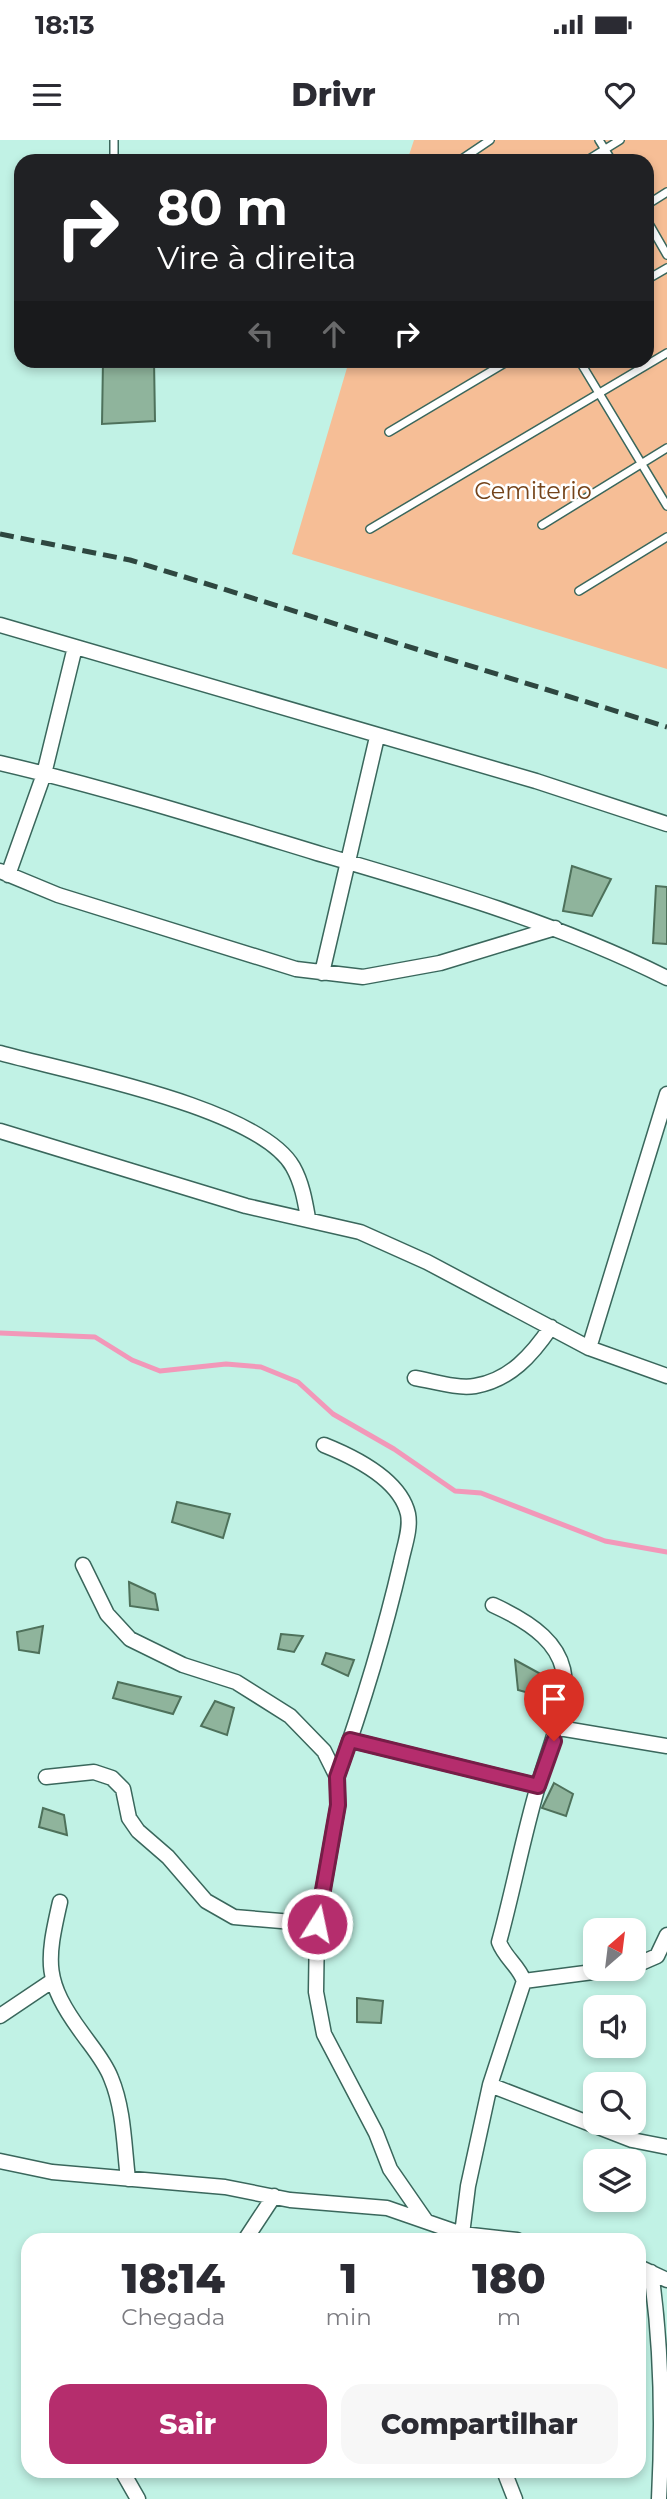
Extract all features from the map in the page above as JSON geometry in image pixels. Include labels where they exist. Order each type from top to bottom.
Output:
[{"type":"street","points":[[0,625],[226,689],[377,737],[537,781],[667,824]]},
{"type":"street","points":[[75,647],[44,774],[4,873],[111,912],[296,969],[322,973],[363,977],[440,963],[555,928]]},
{"type":"street","points":[[322,973],[377,737]]},
{"type":"street","points":[[0,763],[347,861],[510,911],[667,978]]},
{"type":"street","points":[[0,1053],[226,1117],[270,1143],[293,1166],[303,1192],[308,1218]]},
{"type":"street","points":[[589,1348],[667,1094]]},
{"type":"street","points":[[0,1131],[246,1206],[360,1232],[427,1262],[589,1348],[667,1376]]},
{"type":"street","points":[[415,1378],[473,1387],[507,1375],[535,1352],[551,1327]]},
{"type":"street","points":[[324,1445],[347,1455],[381,1478],[399,1496],[408,1515],[407,1533],[394,1592],[337,1777],[338,1805],[317,1924],[316,1992],[324,2034],[376,2133],[390,2169],[426,2221]]},
{"type":"street","points":[[83,1565],[107,1614],[130,1639],[183,1665],[236,1682],[290,1716],[324,1751],[337,1777]]},
{"type":"street","points":[[463,2233],[468,2186],[490,2085],[524,1981],[520,1971],[504,1955],[499,1942],[538,1786],[559,1728],[565,1687],[556,1652],[541,1632],[523,1618],[493,1605]]},
{"type":"street","points":[[559,1728],[667,1746]]},
{"type":"street","points":[[350,1740],[538,1786]]},
{"type":"street","points":[[46,1777],[94,1772],[112,1778],[123,1789],[129,1818],[138,1831],[168,1857],[205,1901],[234,1917],[317,1924]]},
{"type":"street","points":[[60,1902],[51,1942],[52,1981],[63,2005],[111,2078],[119,2108],[128,2179]]},
{"type":"street","points":[[646,1961],[657,1956],[667,1934]]},
{"type":"street","points":[[524,1981],[583,1973]]},
{"type":"street","points":[[0,2016],[52,1981]]},
{"type":"street","points":[[490,2085],[632,2140],[667,2147]]},
{"type":"street","points":[[0,2161],[52,2172],[225,2187],[274,2196],[387,2208],[454,2233]]},
{"type":"street","points":[[250,2233],[274,2196]]},
{"type":"street","points":[[646,2270],[667,2280]]},
{"type":"street","points":[[646,2273],[660,2332],[664,2415],[659,2499]]},
{"type":"street","points":[[129,2478],[138,2499]]},
{"type":"street","points":[[507,2478],[516,2499]]},
{"type":"lane","points":[[469,154],[490,140]]},
{"type":"lane","points":[[599,140],[608,154]]},
{"type":"lane","points":[[597,154],[620,140]]},
{"type":"lane","points":[[654,232],[667,255]]},
{"type":"lane","points":[[389,432],[497,368]]},
{"type":"lane","points":[[584,368],[667,506]]},
{"type":"lane","points":[[370,529],[642,368]]},
{"type":"lane","points":[[542,525],[667,448]]},
{"type":"lane","points":[[579,591],[667,537]]},
{"type":"green space","name":"Cemiterio","points":[[414,140],[667,140],[667,669],[292,554],[347,368],[654,368],[654,154],[409,154]]},
{"type":"building","points":[[103,368],[154,368],[155,421],[102,424]]},
{"type":"building","points":[[572,866],[611,879],[592,916],[563,911]]},
{"type":"building","points":[[656,886],[667,887],[667,944],[653,943]]},
{"type":"building","points":[[177,1502],[230,1514],[223,1538],[172,1522]]},
{"type":"building","points":[[129,1582],[155,1594],[158,1610],[130,1606]]},
{"type":"building","points":[[43,1626],[39,1653],[19,1650],[17,1632]]},
{"type":"building","points":[[281,1634],[303,1636],[294,1652],[278,1649]]},
{"type":"building","points":[[326,1653],[354,1660],[348,1676],[322,1664]]},
{"type":"building","points":[[515,1660],[548,1678],[540,1696],[518,1690]]},
{"type":"building","points":[[118,1682],[181,1697],[173,1714],[113,1698]]},
{"type":"building","points":[[215,1701],[234,1708],[227,1735],[201,1726]]},
{"type":"building","points":[[554,1783],[573,1794],[566,1816],[542,1808]]},
{"type":"building","points":[[43,1808],[64,1815],[67,1835],[39,1827]]},
{"type":"building","points":[[357,1998],[383,2001],[381,2023],[357,2022]]},
{"type":"waterway","points":[[0,1333],[95,1337],[132,1360],[160,1371],[226,1364],[261,1367],[298,1382],[333,1414],[394,1449],[455,1491],[481,1493],[605,1541],[667,1552]]},
{"type":"railway","points":[[0,534],[130,560],[667,727]]},
{"type":"route","points":[[317,1924],[338,1805],[337,1777],[350,1740],[538,1786],[554,1741]]}]
